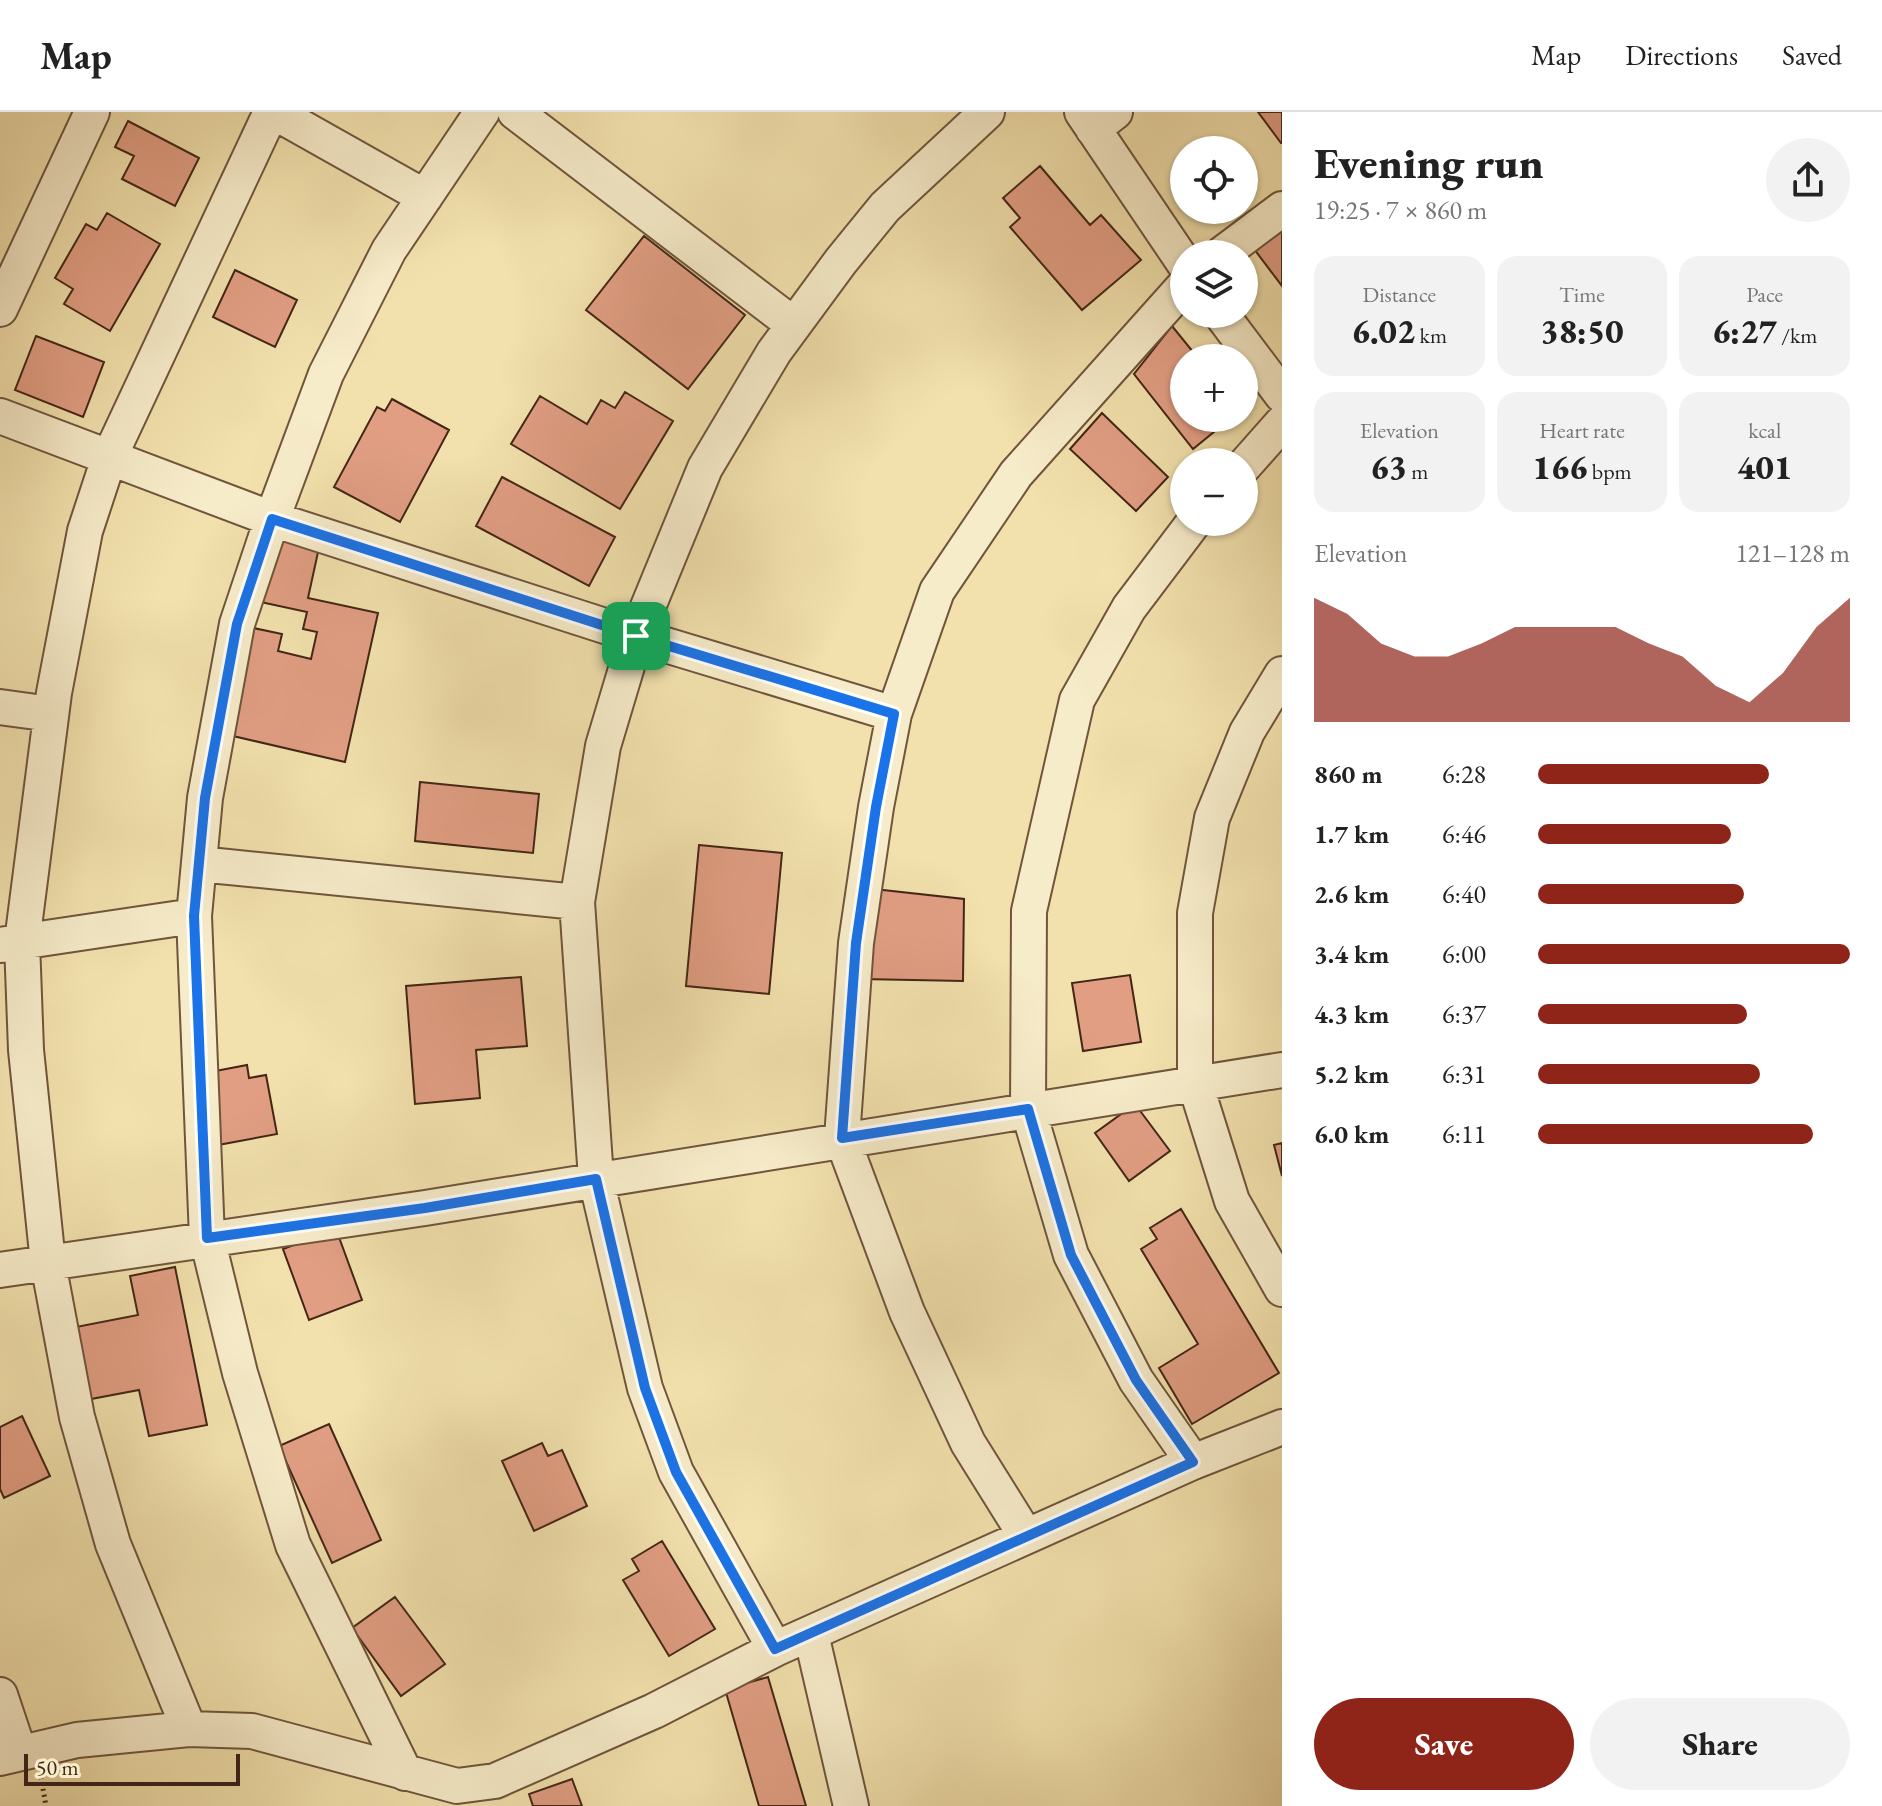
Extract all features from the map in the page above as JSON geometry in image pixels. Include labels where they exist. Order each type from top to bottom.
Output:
[{"type":"street","points":[[0,309],[92,112]]},
{"type":"street","points":[[189,1729],[113,1544],[77,1417],[48,1263],[26,1050],[11,944],[85,531],[109,458],[273,112],[425,197]]},
{"type":"street","points":[[405,1773],[293,1545],[240,1373],[207,1238],[194,916],[205,798],[237,624],[272,519],[326,374],[389,250],[482,112]]},
{"type":"street","points":[[515,112],[794,325]]},
{"type":"street","points":[[775,1649],[676,1472],[645,1388],[596,1179],[577,902],[603,746],[636,636],[705,468],[794,325],[885,207],[987,112]]},
{"type":"street","points":[[1097,118],[1170,240]]},
{"type":"street","points":[[1241,240],[1282,209]]},
{"type":"street","points":[[1026,1536],[968,1443],[913,1325],[842,1138],[856,943],[876,807],[894,714],[937,591],[1016,474],[1170,302]]},
{"type":"street","points":[[1232,328],[1282,395]]},
{"type":"street","points":[[0,416],[272,519],[636,636],[894,714]]},
{"type":"street","points":[[1258,450],[1282,423]]},
{"type":"street","points":[[1183,536],[1129,608],[1077,700],[1029,911],[1028,1109],[1071,1255],[1136,1380],[1193,1462]]},
{"type":"street","points":[[1282,674],[1247,732],[1212,818],[1195,913],[1195,1083],[1232,1201],[1282,1289]]},
{"type":"street","points":[[0,707],[51,714]]},
{"type":"street","points":[[199,864],[577,902]]},
{"type":"street","points":[[11,944],[194,916]]},
{"type":"street","points":[[0,1270],[425,1208],[842,1138],[1282,1070]]},
{"type":"street","points":[[0,1695],[10,1755],[77,1740],[189,1729],[252,1731],[457,1786],[495,1781],[654,1711],[775,1649],[1026,1536],[1193,1462],[1282,1427]]},
{"type":"street","points":[[811,1634],[851,1806]]},
{"type":"building","points":[[1258,112],[1282,112],[1282,143],[1281,143]]},
{"type":"building","points":[[128,121],[199,158],[175,206],[122,179],[134,156],[115,147]]},
{"type":"building","points":[[1040,166],[1090,225],[1101,215],[1141,260],[1082,310],[1010,227],[1020,218],[1003,198]]},
{"type":"building","points":[[107,213],[160,244],[110,331],[64,304],[73,289],[55,278],[86,224],[97,230]]},
{"type":"building","points":[[1282,221],[1282,286],[1258,254],[1257,240]]},
{"type":"building","points":[[644,236],[745,315],[688,389],[586,310]]},
{"type":"building","points":[[235,270],[297,300],[275,347],[213,317]]},
{"type":"building","points":[[1170,328],[1174,328],[1187,344],[1170,344],[1170,420],[1134,374]]},
{"type":"building","points":[[36,336],[104,362],[83,417],[15,390]]},
{"type":"building","points":[[625,392],[673,421],[620,509],[511,444],[540,396],[587,424],[601,400],[615,408]]},
{"type":"building","points":[[392,399],[449,430],[400,522],[334,487],[377,407],[385,411]]},
{"type":"building","points":[[1102,413],[1168,477],[1136,511],[1070,449]]},
{"type":"building","points":[[1180,432],[1214,432],[1194,448]]},
{"type":"building","points":[[502,477],[615,537],[589,586],[476,526]]},
{"type":"building","points":[[272,532],[320,543],[308,598],[378,613],[345,762],[220,733],[244,626],[282,634],[278,651],[311,659],[317,632],[303,629],[307,612],[256,601]]},
{"type":"building","points":[[420,782],[539,794],[533,853],[415,841]]},
{"type":"building","points":[[699,845],[782,853],[769,994],[686,986]]},
{"type":"building","points":[[874,889],[964,899],[963,981],[862,979]]},
{"type":"building","points":[[1130,975],[1141,1042],[1083,1051],[1072,983]]},
{"type":"building","points":[[521,977],[527,1046],[476,1050],[480,1098],[415,1104],[406,986]]},
{"type":"building","points":[[247,1065],[249,1078],[266,1075],[277,1134],[218,1145],[205,1073]]},
{"type":"building","points":[[1135,1104],[1170,1151],[1129,1181],[1095,1133]]},
{"type":"building","points":[[1282,1143],[1282,1176],[1274,1145]]},
{"type":"building","points":[[1181,1209],[1279,1373],[1192,1424],[1159,1368],[1198,1344],[1141,1249],[1157,1239],[1150,1228]]},
{"type":"building","points":[[336,1229],[362,1300],[309,1320],[283,1249]]},
{"type":"building","points":[[175,1267],[207,1425],[149,1436],[139,1390],[91,1399],[76,1327],[138,1315],[130,1276]]},
{"type":"building","points":[[22,1416],[50,1476],[4,1498],[0,1489],[0,1427]]},
{"type":"building","points":[[329,1424],[381,1540],[332,1563],[279,1446]]},
{"type":"building","points":[[542,1443],[548,1456],[562,1450],[587,1506],[534,1531],[502,1461]]},
{"type":"building","points":[[662,1541],[715,1629],[669,1656],[623,1580],[639,1571],[632,1559]]},
{"type":"building","points":[[395,1597],[445,1664],[401,1696],[352,1628]]},
{"type":"building","points":[[768,1677],[806,1806],[759,1806],[725,1689]]},
{"type":"building","points":[[572,1779],[582,1806],[533,1806],[529,1794]]},
{"type":"route","points":[[272,519],[636,636],[894,714],[876,807],[856,943],[842,1138],[1028,1109],[1071,1255],[1136,1380],[1193,1462],[775,1649],[676,1472],[645,1388],[596,1179],[425,1208],[207,1238],[194,916],[205,798],[237,624],[272,519]]}]
